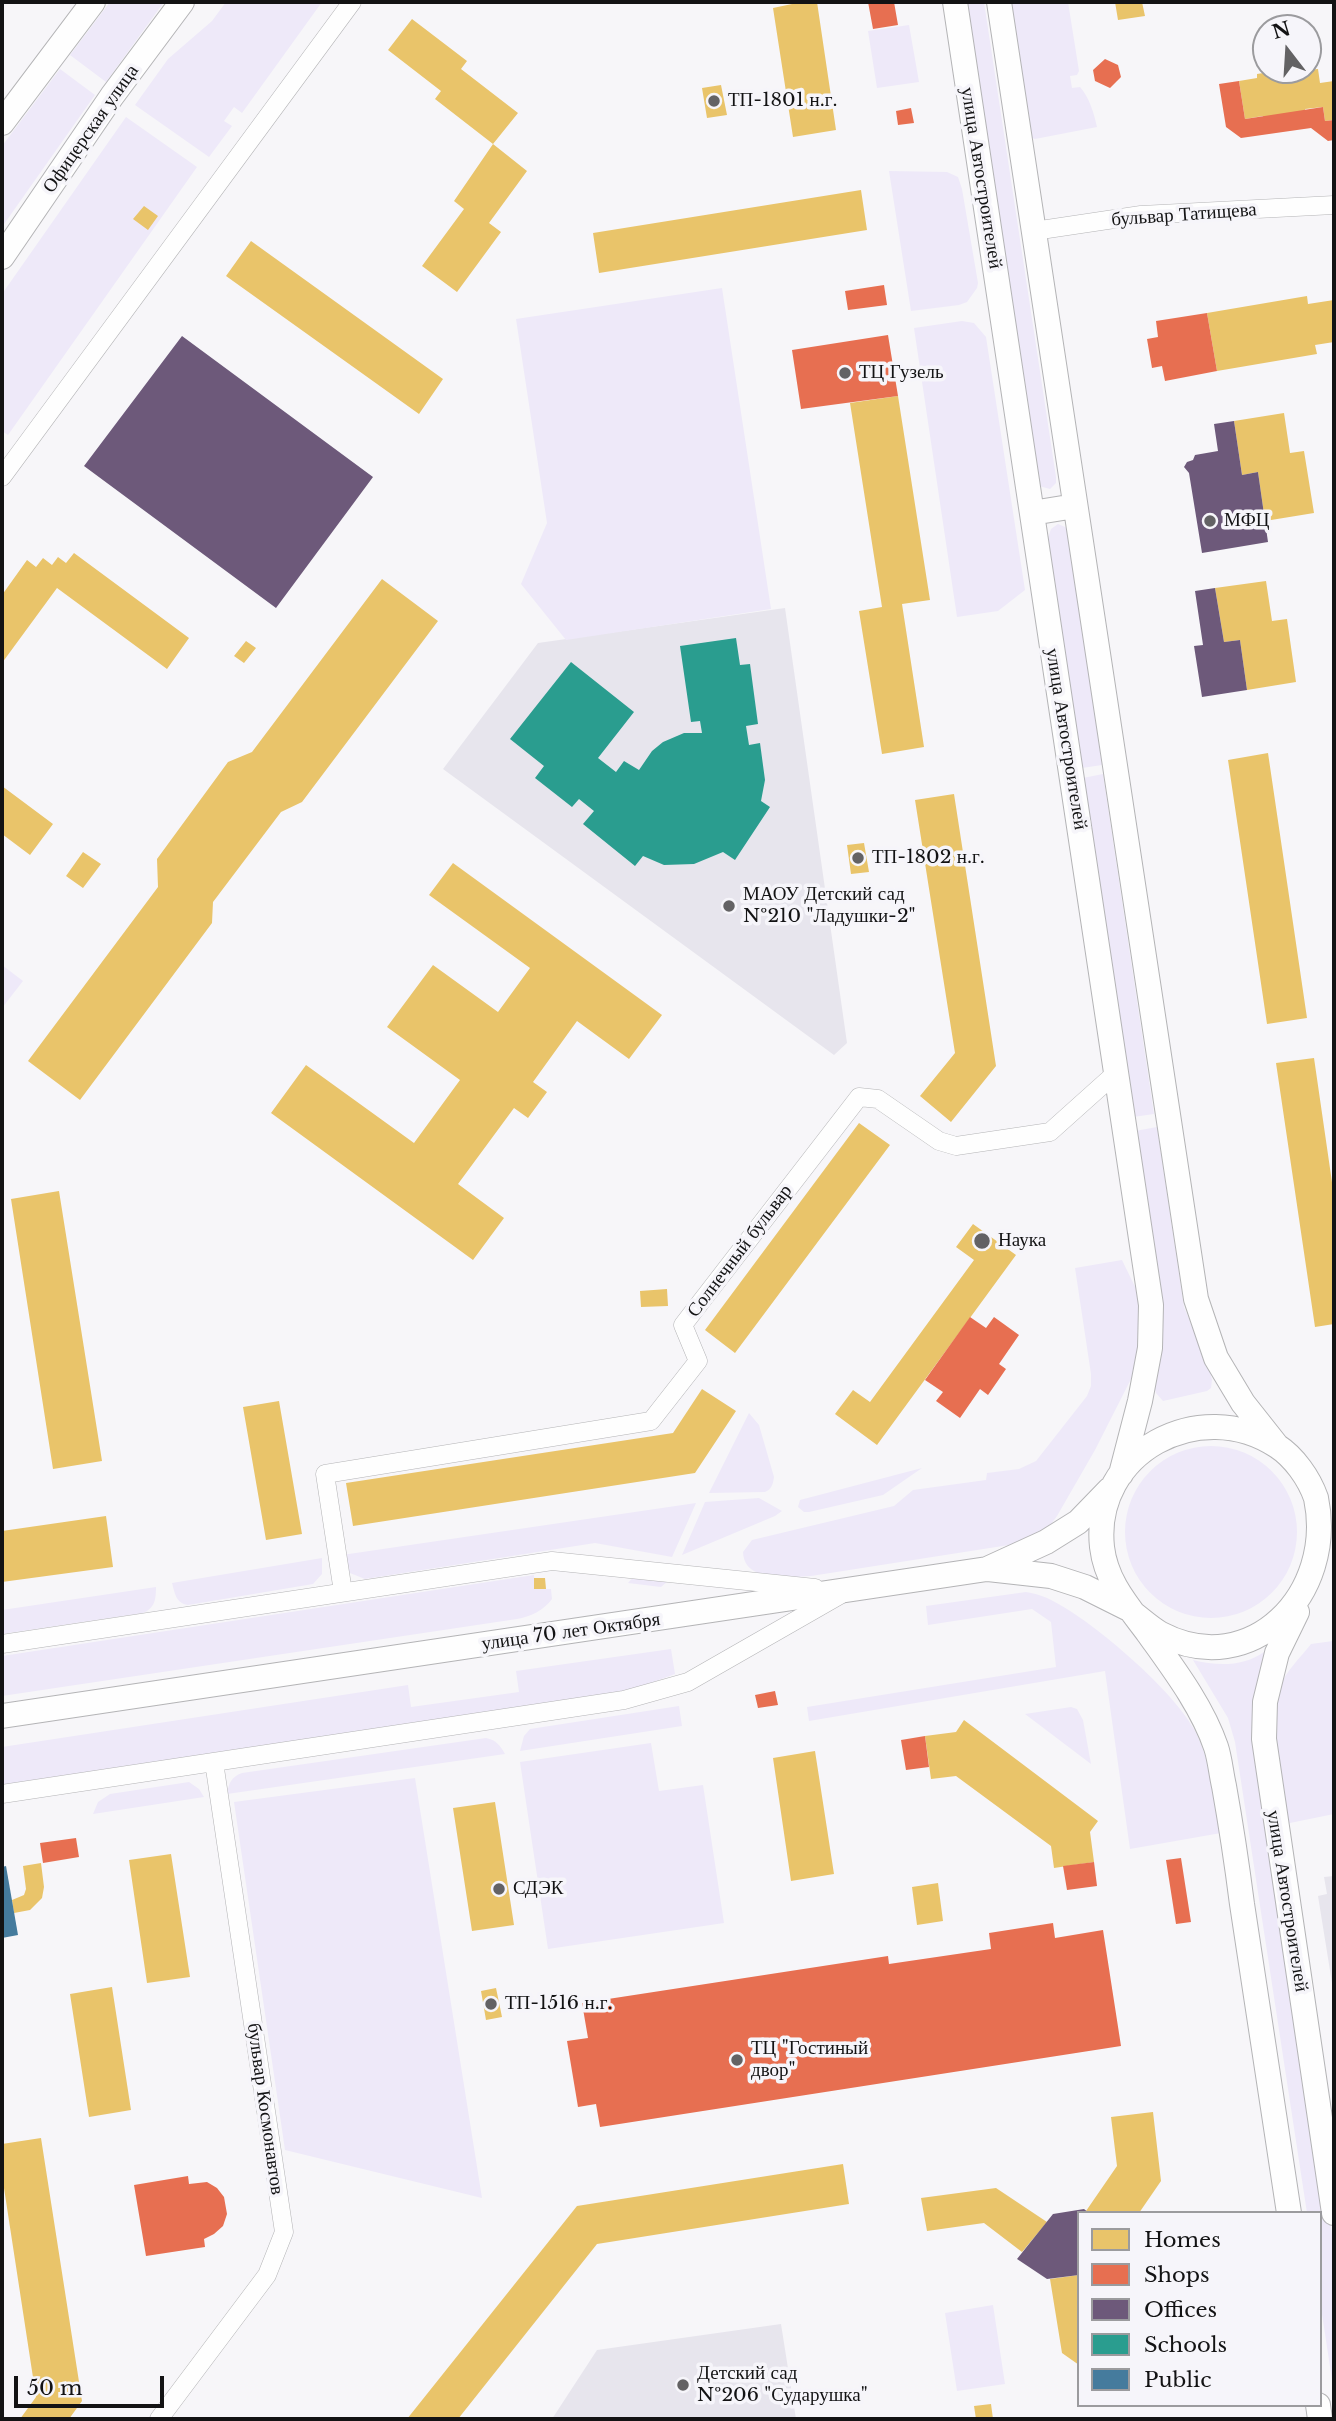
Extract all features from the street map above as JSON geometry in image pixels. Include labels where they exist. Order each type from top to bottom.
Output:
[{"type":"main road","points":[[2,123],[93,2]]},
{"type":"main road","name":"Офицерская улица","points":[[2,257],[112,96],[182,2]]},
{"type":"main road","name":"улица Автостроителей","points":[[955,2],[1151,1305],[1150,1348],[1140,1401],[1117,1479]]},
{"type":"main road","points":[[999,2],[1196,1299],[1216,1358],[1243,1403],[1277,1446],[1324,1486],[1334,1489]]},
{"type":"main road","points":[[1032,513],[1075,506]]},
{"type":"main road","points":[[1277,1446],[1245,1430],[1210,1425],[1176,1432],[1145,1448],[1117,1479],[1105,1509],[1102,1546],[1112,1583],[1193,1699],[1216,1747],[1233,1838],[1289,2211]]},
{"type":"main road","points":[[1298,1465],[1313,1489],[1321,1515],[1323,1543],[1318,1571],[1308,1590]]},
{"type":"main road","name":"улица 70 лет Октября","points":[[2,1716],[987,1569],[1046,1542],[1078,1522],[1117,1479]]},
{"type":"main road","points":[[987,1569],[1051,1576],[1085,1587],[1131,1611],[1161,1634],[1191,1644],[1224,1646],[1256,1637],[1284,1620],[1334,1563]]},
{"type":"main road","name":"улица Автостроителей","points":[[1308,1590],[1277,1653],[1265,1702],[1264,1739],[1334,2213]]},
{"type":"street","points":[[2,477],[352,2]]},
{"type":"street","name":"бульвар Татищева","points":[[1034,232],[1141,215],[1334,205]]},
{"type":"street","name":"Солнечный бульвар","points":[[344,1592],[325,1474],[651,1421],[698,1361],[684,1325],[859,1097],[878,1099],[939,1141],[956,1146],[1050,1132],[1117,1072]]},
{"type":"street","points":[[2,1644],[552,1561],[847,1591]]},
{"type":"street","points":[[2,1794],[624,1700],[688,1682],[847,1591]]},
{"type":"street","name":"бульвар Космонавтов","points":[[159,2419],[267,2274],[284,2232],[214,1762]]},
{"type":"shaded area","points":[[110,2],[164,2],[106,82],[70,55]]},
{"type":"shaded area","points":[[226,2],[322,2],[242,113],[234,107],[224,121],[232,126],[209,157],[135,105],[168,59],[212,21]]},
{"type":"shaded area","points":[[964,2],[984,2],[1056,477],[1056,483],[1050,489],[1039,486]]},
{"type":"shaded area","points":[[1003,2],[1068,2],[1079,71],[1077,75],[1070,76],[1072,88],[1080,87],[1083,91],[1097,127],[1035,139],[1030,137]]},
{"type":"shaded area","points":[[909,25],[919,82],[877,88],[868,31]]},
{"type":"shaded area","points":[[60,69],[95,95],[2,227],[2,146]]},
{"type":"shaded area","points":[[126,117],[197,167],[8,435],[2,431],[2,294]]},
{"type":"shaded area","points":[[889,171],[947,172],[958,177],[978,283],[967,302],[911,311]]},
{"type":"shaded area","points":[[722,288],[771,609],[566,640],[521,584],[547,523],[516,319]]},
{"type":"shaded area","points":[[962,321],[974,323],[986,337],[1025,590],[998,611],[957,617],[914,328]]},
{"type":"shaded area","points":[[1058,524],[1068,530],[1102,765],[1082,768],[1048,538],[1051,529]]},
{"type":"shaded area","name":"МАОУ Детский сад №210 \"Ладушки-2\"","points":[[785,608],[847,1043],[834,1055],[443,769],[538,643]]},
{"type":"shaded area","points":[[1103,774],[1154,1114],[1133,1117],[1083,778]]},
{"type":"shaded area","points":[[2,965],[23,981],[2,1008]]},
{"type":"shaded area","points":[[1157,1127],[1184,1307],[1212,1380],[1211,1388],[1207,1391],[1163,1401],[1154,1386],[1135,1131]]},
{"type":"shaded area","points":[[1122,1260],[1139,1295],[1137,1357],[1132,1377],[1095,1450],[1049,1527],[1025,1541],[1009,1545],[811,1576],[769,1576],[751,1569],[745,1562],[743,1552],[752,1540],[894,1506],[913,1490],[986,1480],[987,1473],[1019,1469],[1036,1461],[1087,1396],[1091,1386],[1075,1268]]},
{"type":"shaded area","points":[[749,1413],[759,1425],[774,1477],[772,1486],[765,1492],[709,1493]]},
{"type":"shaded area","points":[[1211,1446],[1244,1453],[1259,1460],[1272,1471],[1283,1484],[1290,1499],[1297,1532],[1290,1565],[1283,1580],[1272,1593],[1259,1604],[1244,1611],[1211,1618],[1178,1611],[1163,1604],[1150,1593],[1139,1580],[1132,1565],[1125,1532],[1132,1499],[1139,1484],[1150,1471],[1163,1460],[1178,1453]]},
{"type":"shaded area","points":[[922,1468],[883,1495],[809,1512],[798,1507],[800,1500]]},
{"type":"shaded area","points":[[759,1498],[782,1511],[682,1555],[705,1502]]},
{"type":"shaded area","points":[[696,1503],[672,1557],[595,1543],[365,1579],[350,1573],[342,1555]]},
{"type":"shaded area","points":[[322,1558],[322,1574],[313,1584],[188,1605],[178,1600],[172,1583]]},
{"type":"shaded area","points":[[637,1573],[668,1581],[661,1587],[628,1583]]},
{"type":"shaded area","points":[[534,1575],[535,1589],[551,1589],[552,1599],[541,1610],[522,1618],[2,1696],[2,1656]]},
{"type":"shaded area","points":[[156,1587],[154,1603],[143,1613],[2,1634],[2,1610]]},
{"type":"shaded area","points":[[1026,1592],[1044,1597],[1085,1621],[1128,1656],[1168,1694],[1194,1729],[1205,1754],[1221,1833],[1130,1849],[1105,1671],[809,1721],[807,1707],[1056,1667],[1051,1622],[1032,1609],[928,1625],[926,1606]]},
{"type":"shaded area","points":[[1333,1641],[1334,1814],[1285,1824],[1275,1735],[1279,1688],[1289,1670],[1311,1644]]},
{"type":"shaded area","points":[[671,1649],[675,1674],[618,1695],[2,1787],[2,1747],[408,1685],[411,1707],[519,1692],[516,1671]]},
{"type":"shaded area","points":[[1264,1652],[1256,1692],[1257,1736],[1334,2248],[1334,2393],[1322,2314],[1322,2211],[1307,2211],[1235,1742],[1228,1718],[1193,1660],[1230,1664]]},
{"type":"shaded area","points":[[679,1706],[682,1726],[520,1751],[524,1736],[530,1729]]},
{"type":"shaded area","points":[[1071,1707],[1077,1709],[1083,1720],[1091,1764],[1025,1714]]},
{"type":"shaded area","points":[[486,1738],[497,1743],[505,1754],[227,1794],[231,1781],[242,1773]]},
{"type":"shaded area","points":[[651,1743],[659,1791],[703,1785],[724,1923],[548,1949],[520,1762]]},
{"type":"shaded area","points":[[415,1778],[482,2198],[285,2150],[234,1802]]},
{"type":"shaded area","points":[[189,1782],[199,1789],[204,1797],[93,1814],[98,1802],[110,1794]]},
{"type":"shaded area","points":[[1334,1876],[1332,1983],[1318,1896],[1327,1894],[1324,1877]]},
{"type":"shaded area","points":[[993,2305],[1005,2384],[957,2391],[945,2313]]},
{"type":"shaded area","name":"Детский сад №206 \"Сударушка\"","points":[[781,2324],[796,2419],[552,2419],[597,2350]]},
{"type":"building: Homes","points":[[791,2],[817,2],[836,130],[793,137],[773,8],[792,4]]},
{"type":"building: Homes","points":[[1115,2],[1142,2],[1145,16],[1118,20]]},
{"type":"building: Homes","points":[[412,19],[467,61],[461,69],[518,113],[493,144],[435,99],[441,91],[388,50]]},
{"type":"building: Homes","points":[[1252,79],[1252,84],[1322,84],[1334,81],[1334,120],[1325,121],[1323,107],[1305,109],[1306,114],[1263,120],[1263,116],[1245,119],[1239,81]]},
{"type":"building: Homes","name":"ТП-1801 н.г.","points":[[721,85],[727,115],[707,118],[702,88]]},
{"type":"building: Homes","points":[[493,144],[527,171],[489,223],[501,232],[457,292],[422,266],[464,209],[454,201]]},
{"type":"building: Homes","points":[[861,190],[867,230],[599,273],[593,233]]},
{"type":"building: Homes","points":[[144,206],[158,216],[148,230],[133,219]]},
{"type":"building: Homes","points":[[251,241],[443,379],[419,414],[226,276]]},
{"type":"building: Homes","points":[[1307,296],[1308,304],[1334,300],[1334,342],[1315,345],[1317,354],[1217,371],[1207,313]]},
{"type":"building: Homes","points":[[898,396],[930,600],[902,604],[924,747],[882,754],[859,611],[882,607],[850,403]]},
{"type":"building: Homes","points":[[1284,413],[1290,453],[1304,451],[1314,513],[1265,521],[1258,472],[1242,475],[1234,421]]},
{"type":"building: Homes","points":[[74,553],[189,638],[167,669],[57,588],[2,663],[2,595],[27,560],[36,567],[43,558],[52,565],[58,557],[66,563]]},
{"type":"building: Homes","points":[[382,579],[438,621],[302,802],[281,812],[213,902],[212,923],[80,1100],[28,1061],[158,887],[157,859],[228,762],[252,752]]},
{"type":"building: Homes","points":[[1266,581],[1272,621],[1287,619],[1296,682],[1247,690],[1240,640],[1224,642],[1215,588]]},
{"type":"building: Homes","points":[[246,641],[256,648],[244,663],[234,656]]},
{"type":"building: Homes","points":[[1268,753],[1307,1018],[1267,1024],[1228,760]]},
{"type":"building: Homes","points":[[2,786],[53,824],[30,855],[2,834]]},
{"type":"building: Homes","points":[[954,794],[996,1066],[951,1122],[920,1096],[955,1053],[915,800]]},
{"type":"building: Homes","name":"ТП-1802 н.г.","points":[[864,843],[869,872],[851,874],[847,845]]},
{"type":"building: Homes","points":[[83,852],[101,864],[83,888],[66,876]]},
{"type":"building: Homes","points":[[453,863],[662,1015],[629,1059],[577,1021],[533,1082],[547,1092],[528,1118],[514,1108],[458,1184],[504,1218],[473,1260],[271,1113],[306,1065],[414,1143],[460,1080],[387,1027],[433,965],[498,1012],[530,968],[429,895]]},
{"type":"building: Homes","points":[[1314,1058],[1334,1196],[1334,1324],[1315,1327],[1276,1063]]},
{"type":"building: Homes","points":[[859,1123],[890,1145],[735,1353],[705,1330]]},
{"type":"building: Homes","points":[[59,1191],[102,1461],[53,1469],[11,1199]]},
{"type":"building: Homes","points":[[973,1224],[1016,1255],[877,1445],[835,1414],[853,1390],[870,1402],[974,1260],[956,1247]]},
{"type":"building: Homes","points":[[667,1289],[668,1306],[641,1307],[640,1291]]},
{"type":"building: Homes","points":[[702,1389],[736,1411],[695,1473],[353,1526],[346,1483],[673,1433]]},
{"type":"building: Homes","points":[[279,1401],[302,1534],[266,1540],[243,1407]]},
{"type":"building: Homes","points":[[106,1516],[113,1567],[2,1582],[2,1531]]},
{"type":"building: Homes","points":[[534,1578],[545,1578],[546,1589],[534,1589]]},
{"type":"building: Homes","points":[[964,1720],[1098,1821],[1090,1832],[1094,1862],[1054,1868],[1051,1846],[956,1776],[931,1779],[925,1736],[956,1732]]},
{"type":"building: Homes","points":[[815,1751],[834,1874],[791,1881],[773,1758]]},
{"type":"building: Homes","points":[[495,1802],[514,1925],[472,1931],[453,1808]]},
{"type":"building: Homes","points":[[171,1854],[190,1977],[147,1983],[129,1860]]},
{"type":"building: Homes","points":[[41,1863],[44,1887],[42,1898],[30,1910],[14,1913],[12,1900],[24,1895],[26,1889],[23,1866]]},
{"type":"building: Homes","points":[[938,1883],[943,1921],[917,1925],[912,1887]]},
{"type":"building: Homes","points":[[112,1987],[131,2110],[89,2117],[70,1994]]},
{"type":"building: Homes","name":"ТП-1516 н.г.","points":[[496,1988],[502,2017],[486,2020],[481,1991]]},
{"type":"building: Homes","points":[[1153,2112],[1161,2181],[1140,2211],[1086,2211],[1117,2166],[1111,2117]]},
{"type":"building: Homes","points":[[41,2138],[82,2401],[69,2419],[20,2419],[36,2397],[2,2175],[2,2144]]},
{"type":"building: Homes","points":[[843,2164],[849,2204],[597,2244],[458,2419],[407,2419],[577,2206]]},
{"type":"building: Homes","points":[[996,2188],[1047,2222],[1022,2252],[984,2223],[927,2231],[921,2198]]},
{"type":"building: Homes","points":[[1077,2275],[1077,2364],[1062,2353],[1050,2279]]},
{"type":"building: Homes","points":[[991,2404],[993,2419],[976,2419],[974,2406]]},
{"type":"building: Shops","points":[[868,2],[894,2],[898,25],[873,29]]},
{"type":"building: Shops","points":[[1105,59],[1118,65],[1121,77],[1110,88],[1095,81],[1093,70]]},
{"type":"building: Shops","points":[[1239,81],[1245,119],[1323,107],[1325,121],[1334,120],[1334,140],[1328,141],[1311,128],[1241,138],[1226,127],[1219,84]]},
{"type":"building: Shops","points":[[911,108],[914,123],[898,125],[896,111]]},
{"type":"building: Shops","points":[[884,285],[887,305],[848,310],[845,291]]},
{"type":"building: Shops","points":[[1207,313],[1217,371],[1165,381],[1162,366],[1152,368],[1147,339],[1158,337],[1156,321]]},
{"type":"building: Shops","name":"ТЦ Гузель","points":[[888,335],[898,396],[801,409],[792,350]]},
{"type":"building: Shops","points":[[970,1317],[986,1328],[994,1317],[1019,1335],[999,1364],[1006,1369],[988,1395],[980,1389],[960,1418],[936,1401],[943,1392],[925,1380]]},
{"type":"building: Shops","points":[[775,1691],[778,1705],[758,1708],[755,1695]]},
{"type":"building: Shops","points":[[925,1736],[929,1767],[906,1770],[901,1740]]},
{"type":"building: Shops","points":[[76,1838],[79,1857],[43,1863],[40,1843]]},
{"type":"building: Shops","points":[[1181,1858],[1191,1922],[1176,1924],[1166,1860]]},
{"type":"building: Shops","points":[[1094,1862],[1097,1886],[1067,1890],[1063,1866]]},
{"type":"building: Shops","name":"ТЦ \"Гостиный двор\"","points":[[1053,1923],[1055,1938],[1103,1930],[1121,2046],[600,2127],[596,2104],[578,2107],[567,2041],[588,2038],[582,2003],[888,1956],[889,1964],[991,1949],[989,1933]]},
{"type":"building: Shops","points":[[188,2176],[189,2184],[207,2182],[217,2188],[224,2197],[227,2214],[223,2226],[204,2239],[205,2247],[146,2256],[134,2185]]},
{"type":"building: Offices","points":[[182,336],[373,477],[276,608],[84,466]]},
{"type":"building: Offices","points":[[1234,421],[1242,475],[1258,472],[1268,542],[1202,553],[1189,473],[1184,467],[1195,455],[1218,451],[1214,424]]},
{"type":"building: Offices","points":[[1215,588],[1224,642],[1240,640],[1247,690],[1202,697],[1194,646],[1203,645],[1195,591]]},
{"type":"building: Offices","points":[[1084,2209],[1086,2211],[1077,2211],[1077,2275],[1047,2279],[1017,2259],[1053,2214]]},
{"type":"building: Schools","points":[[736,638],[740,665],[750,664],[758,724],[746,726],[749,745],[760,743],[765,780],[761,801],[770,807],[735,860],[723,852],[694,864],[664,865],[643,856],[635,866],[583,824],[594,811],[579,799],[572,807],[535,778],[544,766],[510,739],[571,662],[634,712],[598,758],[616,772],[624,761],[639,770],[652,751],[663,742],[684,733],[702,733],[700,721],[691,722],[680,646]]},
{"type":"building: Public","points":[[6,1866],[18,1935],[2,1938],[2,1867]]},
{"type":"place","name":"ТП-1801 н.г.","points":[[714,101]]},
{"type":"place","name":"ТЦ Гузель","points":[[845,373]]},
{"type":"place","name":"МФЦ","points":[[1210,521]]},
{"type":"place","name":"ТП-1802 н.г.","points":[[858,858]]},
{"type":"place","name":"МАОУ Детский сад №210 \"Ладушки-2\"","points":[[729,906]]},
{"type":"place","name":"Наука","points":[[982,1241]]},
{"type":"place","name":"СДЭК","points":[[499,1889]]},
{"type":"place","name":"ТП-1516 н.г.","points":[[491,2004]]},
{"type":"place","name":"ТЦ \"Гостиный двор\"","points":[[737,2060]]},
{"type":"place","name":"Детский сад №206 \"Сударушка\"","points":[[683,2385]]}]
